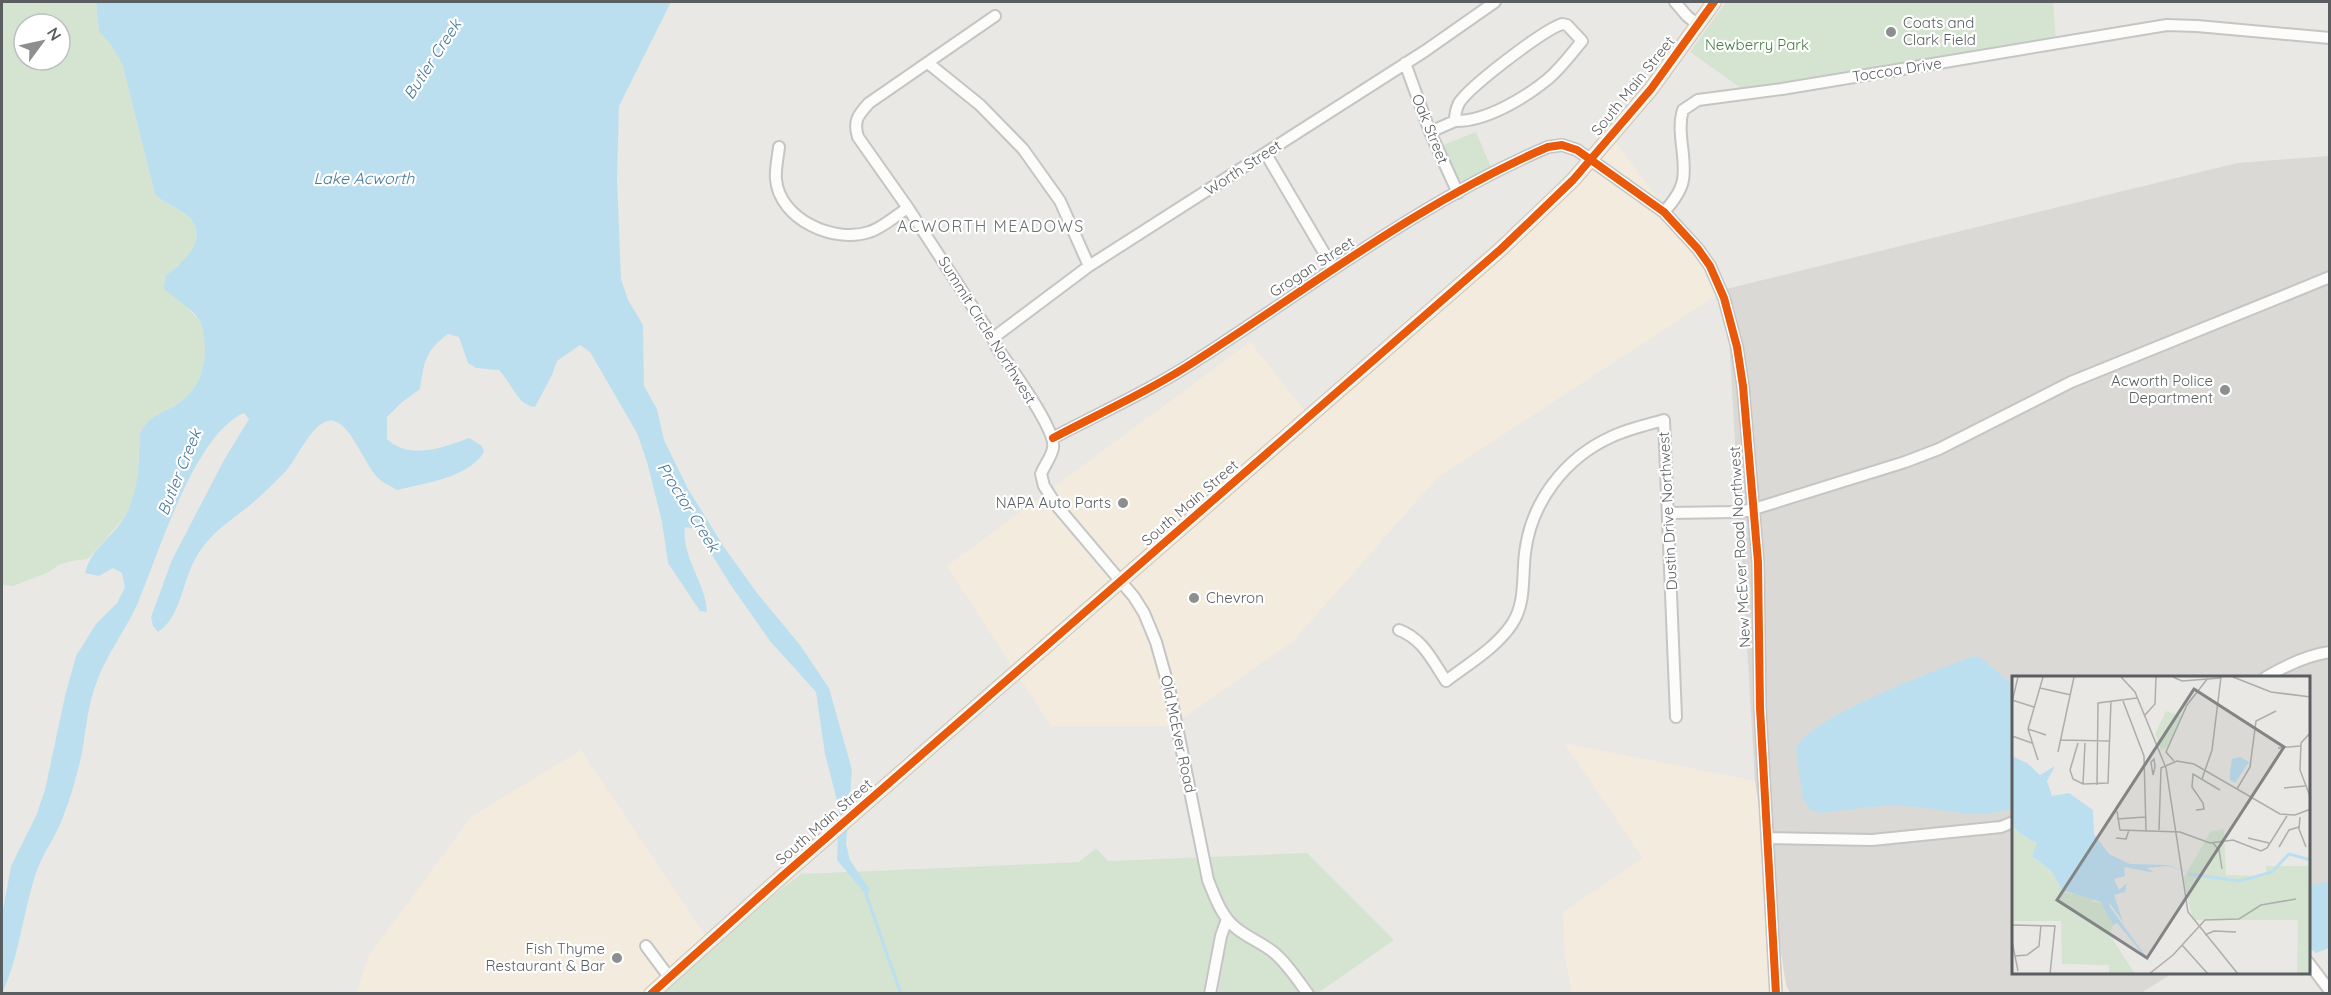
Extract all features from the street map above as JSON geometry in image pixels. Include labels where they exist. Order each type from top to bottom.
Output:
[{"type":"main road","name":"South Main Street","points":[[651,993],[1493,256],[1573,180],[1651,89],[1714,2]]},
{"type":"street","name":"Worth Street","points":[[993,338],[1089,266],[1425,51],[1495,2]]},
{"type":"street","points":[[1675,2],[1698,25]]},
{"type":"street","name":"Summit Circle Northwest","points":[[995,16],[869,103],[858,114],[854,124],[858,137],[908,208],[993,338],[1053,438]]},
{"type":"street","points":[[1430,132],[1455,121],[1481,118],[1529,92],[1561,67],[1582,41],[1567,25],[1555,27],[1545,33],[1517,52],[1466,95],[1456,109],[1455,121]]},
{"type":"street","name":"Toccoa Drive","points":[[1664,212],[1675,199],[1683,181],[1684,164],[1680,119],[1683,110],[1698,100],[1782,89],[2167,25],[2330,38]]},
{"type":"street","points":[[928,63],[980,105],[1023,149],[1060,201],[1089,266]]},
{"type":"street","name":"Oak Street","points":[[1405,63],[1430,132],[1458,193]]},
{"type":"street","points":[[780,147],[776,179],[782,200],[800,218],[820,230],[849,236],[871,232],[908,208]]},
{"type":"street","name":"Grogan Street","points":[[1053,438],[1195,361],[1333,268],[1458,193],[1548,147],[1570,147],[1591,159]]},
{"type":"street","points":[[1266,154],[1333,268]]},
{"type":"street","name":"New McEver Road Northwest","points":[[1591,159],[1664,212],[1685,233],[1710,266],[1729,314],[1743,386],[1758,562],[1760,708],[1776,993]]},
{"type":"street","points":[[1668,513],[1737,512],[1754,509],[1905,462],[1939,449],[2078,379],[2330,277]]},
{"type":"street","name":"Dustin Drive Northwest","points":[[1399,630],[1411,634],[1423,644],[1446,681],[1490,648],[1513,623],[1519,611],[1523,597],[1524,561],[1529,532],[1539,506],[1554,481],[1577,459],[1602,441],[1664,420],[1676,717]]},
{"type":"street","name":"Old McEver Road","points":[[1053,438],[1053,449],[1042,471],[1044,486],[1057,506],[1122,581],[1144,614],[1156,642],[1170,692],[1208,880],[1216,902],[1236,928],[1273,951],[1308,993]]},
{"type":"street","points":[[2268,676],[2281,668],[2320,653],[2330,652]]},
{"type":"street","points":[[1768,838],[1872,840],[2001,827],[2012,822]]},
{"type":"street","points":[[1210,993],[1221,936],[1227,919]]},
{"type":"street","points":[[646,946],[669,977]]},
{"type":"street","points":[[2310,965],[2330,992]]},
{"type":"shaded area","points":[[1613,139],[1726,289],[1437,478],[1293,641],[1172,726],[1051,726],[947,566],[1250,342],[1308,415]]},
{"type":"shaded area","points":[[2329,156],[2329,891],[2310,896],[2310,676],[2012,676],[2012,974],[2171,974],[2141,993],[1790,993],[1786,985],[1755,781],[1726,289],[2237,163]]},
{"type":"shaded area","points":[[1564,743],[1755,781],[1786,985],[1790,993],[1572,993],[1565,956],[1563,912],[1643,858]]},
{"type":"shaded area","points":[[581,750],[710,943],[649,993],[356,994],[369,955],[472,816]]},
{"type":"green space","points":[[2,2],[96,2],[99,32],[109,42],[122,62],[155,194],[186,214],[195,226],[197,234],[192,250],[166,275],[189,310],[202,324],[206,356],[194,388],[179,403],[148,421],[140,433],[136,495],[124,518],[88,559],[59,565],[47,573],[13,586],[2,585]]},
{"type":"green space","name":"Newberry Park","points":[[1726,2],[2053,2],[2056,40],[1745,91],[1690,52]]},
{"type":"green space","points":[[1476,132],[1491,167],[1465,182],[1458,179],[1443,145]]},
{"type":"green space","points":[[1096,848],[1108,861],[1307,853],[1394,940],[1318,993],[649,994],[688,960],[801,874],[1079,862]]},
{"type":"water","name":"Lake Acworth","points":[[96,2],[671,2],[619,106],[617,179],[621,279],[628,300],[643,325],[644,386],[657,409],[664,440],[688,489],[724,547],[757,593],[800,645],[829,688],[852,770],[846,844],[850,860],[870,890],[866,895],[837,860],[839,808],[825,754],[816,692],[770,641],[730,584],[696,529],[685,527],[685,538],[690,559],[706,601],[707,612],[700,611],[668,563],[662,522],[637,433],[590,352],[580,345],[557,361],[535,407],[529,406],[519,398],[499,370],[476,368],[468,363],[459,337],[448,334],[430,352],[423,371],[420,389],[387,417],[387,439],[405,449],[416,451],[437,448],[469,438],[482,446],[484,452],[477,461],[457,474],[397,490],[378,478],[352,437],[340,424],[327,421],[313,431],[286,471],[256,500],[209,539],[195,560],[170,621],[158,632],[153,626],[151,617],[172,560],[224,460],[249,419],[244,413],[226,425],[209,445],[180,498],[137,605],[97,681],[89,708],[82,753],[73,788],[61,822],[35,876],[13,965],[2,994],[2,916],[11,866],[36,816],[45,790],[76,656],[96,624],[117,603],[125,587],[122,573],[113,568],[99,576],[85,573],[93,556],[120,524],[130,506],[137,476],[140,433],[148,421],[179,403],[192,390],[201,374],[205,356],[203,328],[198,318],[164,288],[166,275],[192,250],[197,234],[195,226],[186,214],[155,194],[122,63],[109,42],[99,32]]},
{"type":"water","points":[[1974,656],[1981,658],[2012,684],[2012,808],[1984,814],[1902,806],[1822,813],[1810,810],[1803,799],[1796,749],[1805,737],[1823,723],[1848,709]]},
{"type":"water","points":[[2329,881],[2329,948],[2316,953],[2310,949],[2310,886]]},
{"type":"waterway","name":"Proctor Creek","points":[[865,891],[901,994]]},
{"type":"cycle path","points":[[651,994],[779,879],[1501,249],[1573,180],[1651,89],[1714,2]]},
{"type":"cycle path","points":[[1053,438],[1180,371],[1368,246],[1456,193],[1548,147],[1562,145],[1577,150],[1664,212],[1698,249],[1710,266],[1724,298],[1737,347],[1743,386],[1758,562],[1760,708],[1776,994]]},
{"type":"place","name":"Coats and Clark Field","points":[[1891,32]]},
{"type":"place","name":"Acworth Police Department","points":[[2225,390]]},
{"type":"place","name":"NAPA Auto Parts","points":[[1123,503]]},
{"type":"place","name":"Chevron","points":[[1194,598]]},
{"type":"place","name":"Fish Thyme Restaurant & Bar","points":[[617,958]]},
{"type":"district","name":"ACWORTH MEADOWS","points":[[991,226]]},
{"type":"water label","name":"Butler Creek","points":[[432,59]]},
{"type":"water label","name":"Butler Creek","points":[[179,472]]}]
